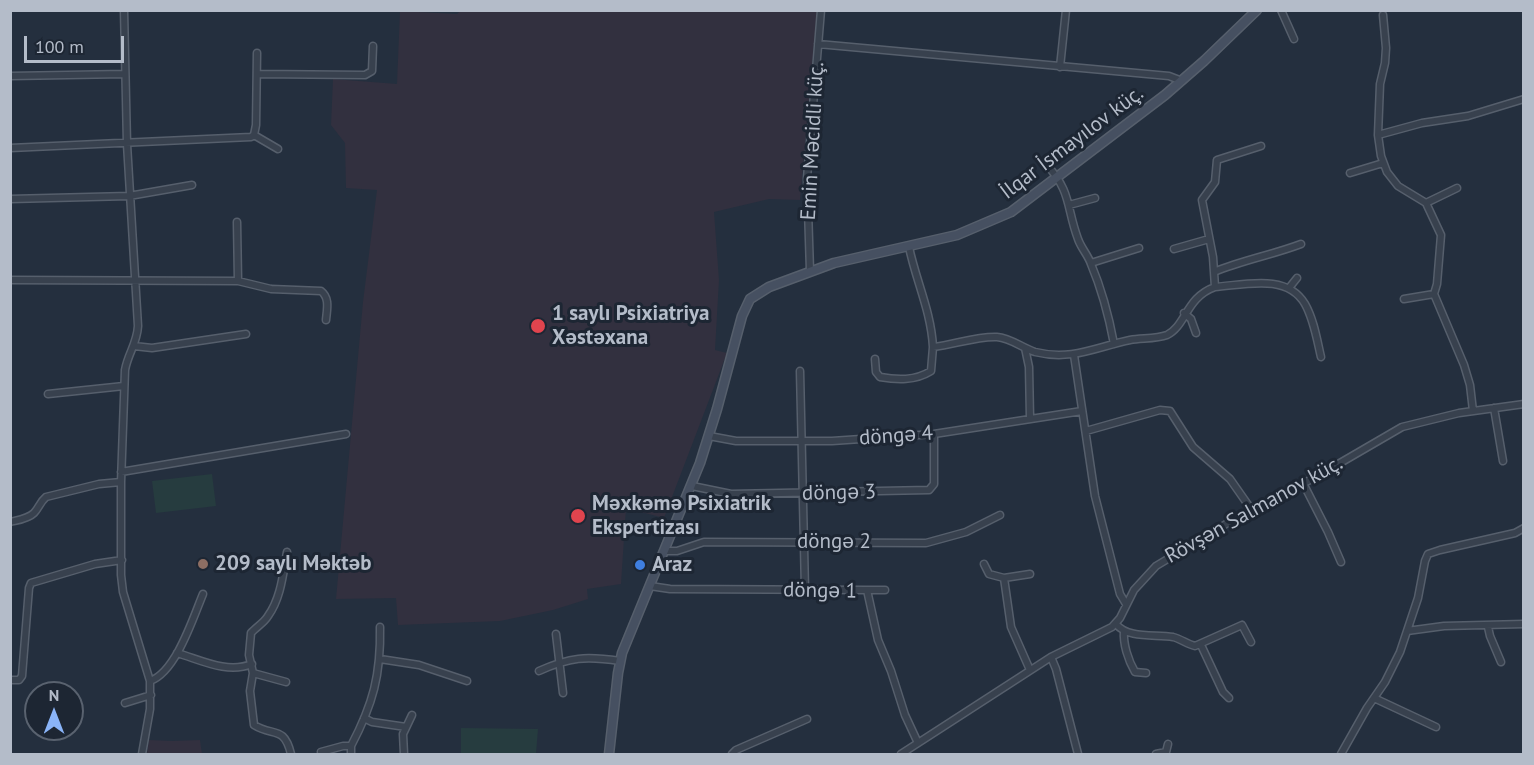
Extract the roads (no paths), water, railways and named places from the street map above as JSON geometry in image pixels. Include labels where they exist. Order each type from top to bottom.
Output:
[{"type":"main road","name":"İlqar İsmayılov küç.","points":[[609,754],[620,661],[692,486],[709,436],[742,316],[750,299],[760,291],[810,271],[847,260],[957,235],[1011,212],[1182,81],[1257,10]]},
{"type":"street","points":[[124,10],[129,196],[138,326],[135,346],[127,360],[124,386],[121,472],[122,560],[123,592],[150,681],[151,695],[142,754]]},
{"type":"street","name":"Emin Məcidli küç.","points":[[810,271],[807,178],[821,10]]},
{"type":"street","points":[[1060,67],[1066,10]]},
{"type":"street","points":[[1281,10],[1294,39]]},
{"type":"street","points":[[1383,15],[1386,56],[1380,84],[1378,135],[1383,164],[1398,186],[1426,203],[1441,236],[1434,294],[1464,365],[1470,385],[1473,411]]},
{"type":"street","points":[[818,44],[1169,76],[1182,81]]},
{"type":"street","points":[[257,74],[370,73],[373,67],[373,46]]},
{"type":"street","points":[[254,135],[257,53]]},
{"type":"street","points":[[10,76],[125,74]]},
{"type":"street","points":[[1378,135],[1422,123],[1468,116],[1524,99]]},
{"type":"street","points":[[10,148],[246,138],[254,135]]},
{"type":"street","points":[[254,135],[278,149]]},
{"type":"street","points":[[1215,287],[1202,201],[1215,182],[1217,160],[1261,146]]},
{"type":"street","points":[[1046,164],[1058,177],[1066,192],[1078,239],[1091,263],[1102,294],[1114,344]]},
{"type":"street","points":[[1350,173],[1383,164]]},
{"type":"street","points":[[10,199],[129,196],[192,185]]},
{"type":"street","points":[[1426,203],[1457,188]]},
{"type":"street","points":[[1068,204],[1095,198]]},
{"type":"street","points":[[237,222],[238,280]]},
{"type":"street","points":[[1174,249],[1209,240]]},
{"type":"street","points":[[1214,272],[1242,261],[1284,251],[1301,244]]},
{"type":"street","points":[[875,359],[876,372],[880,377],[900,380],[913,378],[931,370],[932,330],[909,247]]},
{"type":"street","points":[[1091,263],[1139,248]]},
{"type":"street","points":[[1288,288],[1298,278]]},
{"type":"street","points":[[10,280],[238,280],[271,289],[321,291],[327,300],[327,320]]},
{"type":"street","points":[[933,347],[995,337],[1011,340],[1025,348],[1049,354],[1074,355],[1114,344],[1169,334],[1178,325],[1194,300],[1215,287],[1265,284],[1288,288],[1304,303],[1311,317],[1321,357]]},
{"type":"street","points":[[1404,299],[1434,294]]},
{"type":"street","points":[[1184,313],[1191,319],[1196,333]]},
{"type":"street","points":[[135,346],[152,348],[246,334]]},
{"type":"street","points":[[1025,348],[1029,367],[1030,418]]},
{"type":"street","points":[[1074,355],[1097,503],[1120,594],[1126,604]]},
{"type":"street","points":[[800,371],[805,590]]},
{"type":"street","points":[[48,394],[124,386]]},
{"type":"street","name":"Rövşən Salmanov küç.","points":[[1116,624],[1134,590],[1162,560],[1205,537],[1251,508],[1303,483],[1402,427],[1473,411],[1524,404]]},
{"type":"street","points":[[1494,408],[1503,461]]},
{"type":"street","points":[[1086,431],[1160,410],[1170,411],[1193,447],[1230,479],[1251,508]]},
{"type":"street","name":"döngə 4","points":[[709,436],[736,441],[801,442],[934,434],[1082,411]]},
{"type":"street","points":[[121,472],[346,434]]},
{"type":"street","name":"döngə 3","points":[[692,486],[731,494],[929,490],[934,484],[934,434]]},
{"type":"street","points":[[10,522],[33,514],[46,497],[99,484],[121,482]]},
{"type":"street","points":[[1303,483],[1341,562]]},
{"type":"street","name":"döngə 2","points":[[664,550],[677,550],[704,542],[927,543],[966,532],[1000,515]]},
{"type":"street","points":[[1341,754],[1385,682],[1400,652],[1418,598],[1428,554],[1515,533],[1524,528]]},
{"type":"street","points":[[287,552],[280,592],[265,621],[251,633],[249,656],[253,673],[250,691],[254,725],[282,735],[291,754]]},
{"type":"street","points":[[10,680],[19,680],[22,676],[28,588],[31,583],[96,564],[122,560]]},
{"type":"street","points":[[984,564],[989,574],[1004,578],[1030,574]]},
{"type":"street","points":[[1004,578],[1011,627],[1030,670]]},
{"type":"street","name":"döngə 1","points":[[650,586],[670,590],[867,590],[878,640],[910,728],[918,743]]},
{"type":"street","points":[[867,590],[885,590]]},
{"type":"street","points":[[150,681],[160,677],[177,652],[203,594]]},
{"type":"street","points":[[901,754],[1051,657],[1105,632],[1116,624],[1124,631],[1173,637],[1196,646],[1237,625],[1242,625],[1251,642]]},
{"type":"street","points":[[1407,632],[1444,626],[1488,627],[1524,624]]},
{"type":"street","points":[[351,754],[351,746],[373,698],[380,659],[380,627]]},
{"type":"street","points":[[1488,627],[1501,662]]},
{"type":"street","points":[[1124,631],[1131,666],[1135,672],[1146,673]]},
{"type":"street","points":[[556,634],[563,693]]},
{"type":"street","points":[[1201,645],[1223,692],[1229,698]]},
{"type":"street","points":[[177,652],[228,668],[242,668],[252,664]]},
{"type":"street","points":[[1051,657],[1078,754]]},
{"type":"street","points":[[538,671],[561,662],[584,658],[620,661]]},
{"type":"street","points":[[380,659],[419,665],[467,681]]},
{"type":"street","points":[[253,673],[286,682]]},
{"type":"street","points":[[125,703],[151,695]]},
{"type":"street","points":[[1374,698],[1436,727]]},
{"type":"street","points":[[404,754],[404,734],[412,715]]},
{"type":"street","points":[[364,718],[372,722],[406,727]]},
{"type":"street","points":[[732,754],[736,750],[807,719]]},
{"type":"street","points":[[1156,754],[1166,752],[1168,744]]},
{"type":"street","points":[[321,752],[351,746]]},
{"type":"place","name":"1 saylı Psixiatriya Xəstəxana","points":[[538,326]]},
{"type":"place","name":"Məxkəmə Psixiatrik Ekspertizası","points":[[578,516]]},
{"type":"place","name":"209 saylı Məktəb","points":[[203,564]]},
{"type":"place","name":"Araz","points":[[640,565]]}]
